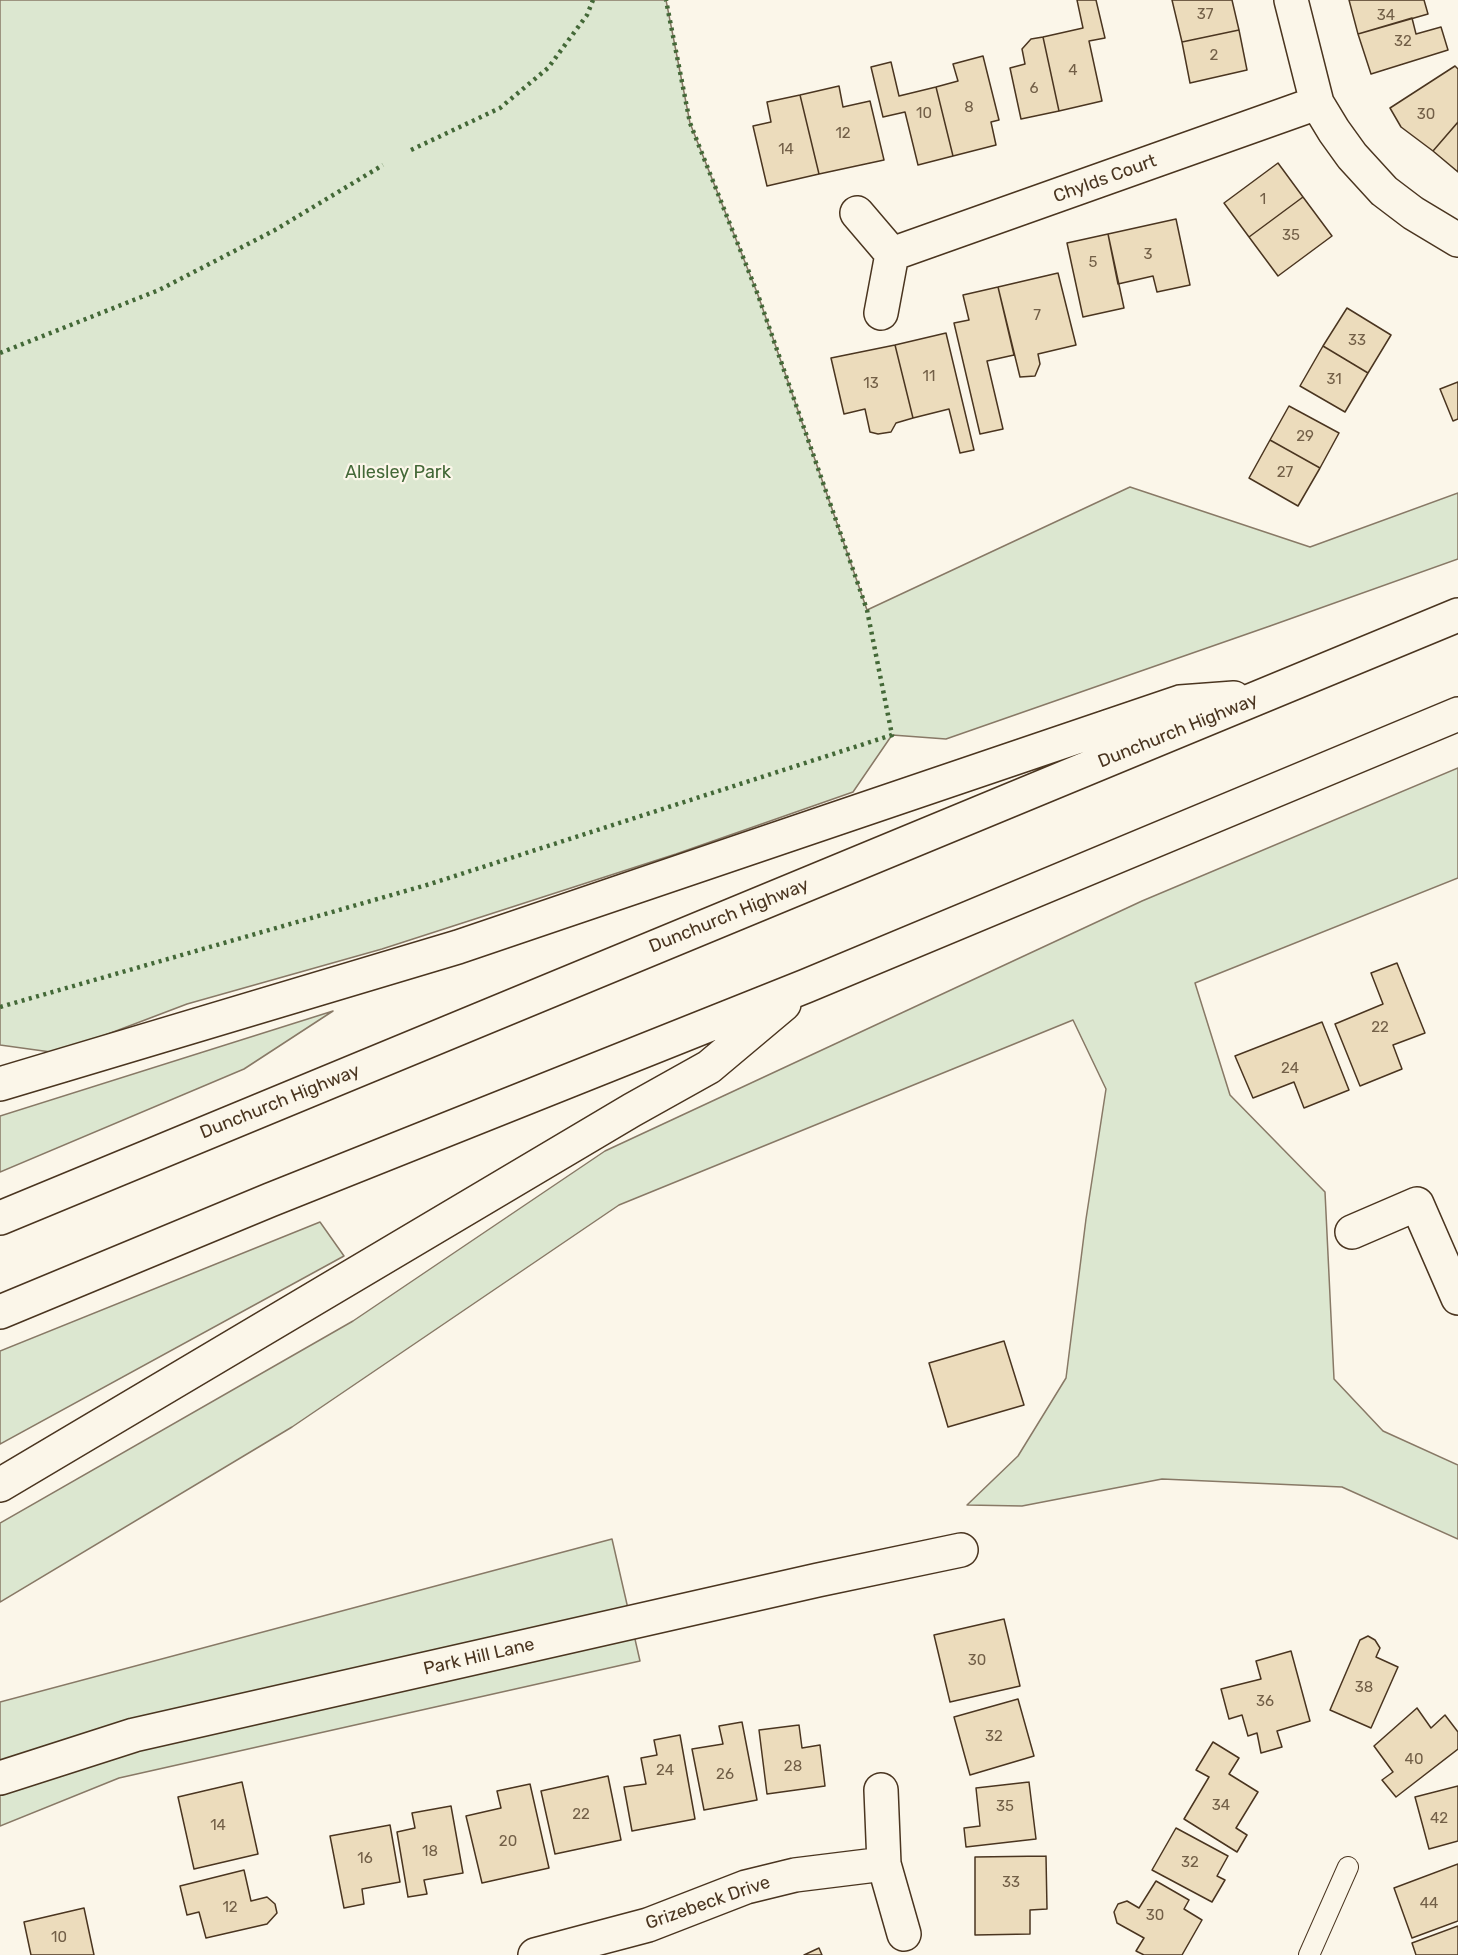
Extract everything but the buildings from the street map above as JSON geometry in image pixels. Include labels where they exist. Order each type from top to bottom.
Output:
[{"type":"main road","points":[[1291,0],[1317,103],[1352,156],[1384,191],[1413,213],[1458,240]]},
{"type":"main road","name":"Chylds Court","points":[[892,254],[1317,103]]},
{"type":"main road","points":[[857,213],[892,254],[881,313]]},
{"type":"main road","name":"Dunchurch Highway","points":[[0,1218],[1458,615]]},
{"type":"main road","points":[[0,1084],[458,947],[1179,702],[1262,696]]},
{"type":"main road","points":[[0,1312],[270,1200],[806,986],[1458,714]]},
{"type":"main road","points":[[0,1485],[622,1116],[709,1068],[806,986]]},
{"type":"main road","points":[[1352,1232],[1417,1204],[1458,1298]]},
{"type":"main road","name":"Park Hill Lane","points":[[0,1778],[135,1735],[818,1580],[961,1550]]},
{"type":"main road","points":[[881,1790],[884,1864],[904,1934]]},
{"type":"main road","name":"Grizebeck Drive","points":[[535,1955],[648,1925],[746,1887],[795,1875],[884,1864]]},
{"type":"lane","points":[[1310,1955],[1348,1867]]},
{"type":"green space","name":"Allesley Park","points":[[0,0],[666,0],[690,123],[758,295],[867,610],[1130,487],[1310,547],[1458,493],[1458,559],[946,739],[892,735],[853,792],[676,854],[382,949],[187,1004],[58,1053],[0,1045]]},
{"type":"green space","points":[[1458,768],[1458,878],[1195,983],[1230,1095],[1325,1192],[1334,1379],[1383,1431],[1458,1465],[1458,1539],[1342,1487],[1162,1479],[1022,1506],[967,1505],[1018,1456],[1066,1378],[1086,1219],[1106,1089],[1073,1020],[619,1205],[292,1427],[0,1602],[0,1523],[353,1321],[605,1151],[1142,901]]},
{"type":"green space","points":[[333,1011],[244,1069],[0,1172],[0,1116]]},
{"type":"green space","points":[[320,1222],[344,1256],[0,1444],[0,1351]]},
{"type":"green space","points":[[612,1539],[640,1661],[119,1778],[0,1826],[0,1702]]},
{"type":"hedge","points":[[411,150],[500,108],[548,68],[587,15],[593,0]]},
{"type":"hedge","points":[[0,1007],[430,884],[892,735],[867,610],[758,295],[690,123],[666,0]]},
{"type":"hedge","points":[[0,353],[159,290],[275,230],[383,165]]}]
